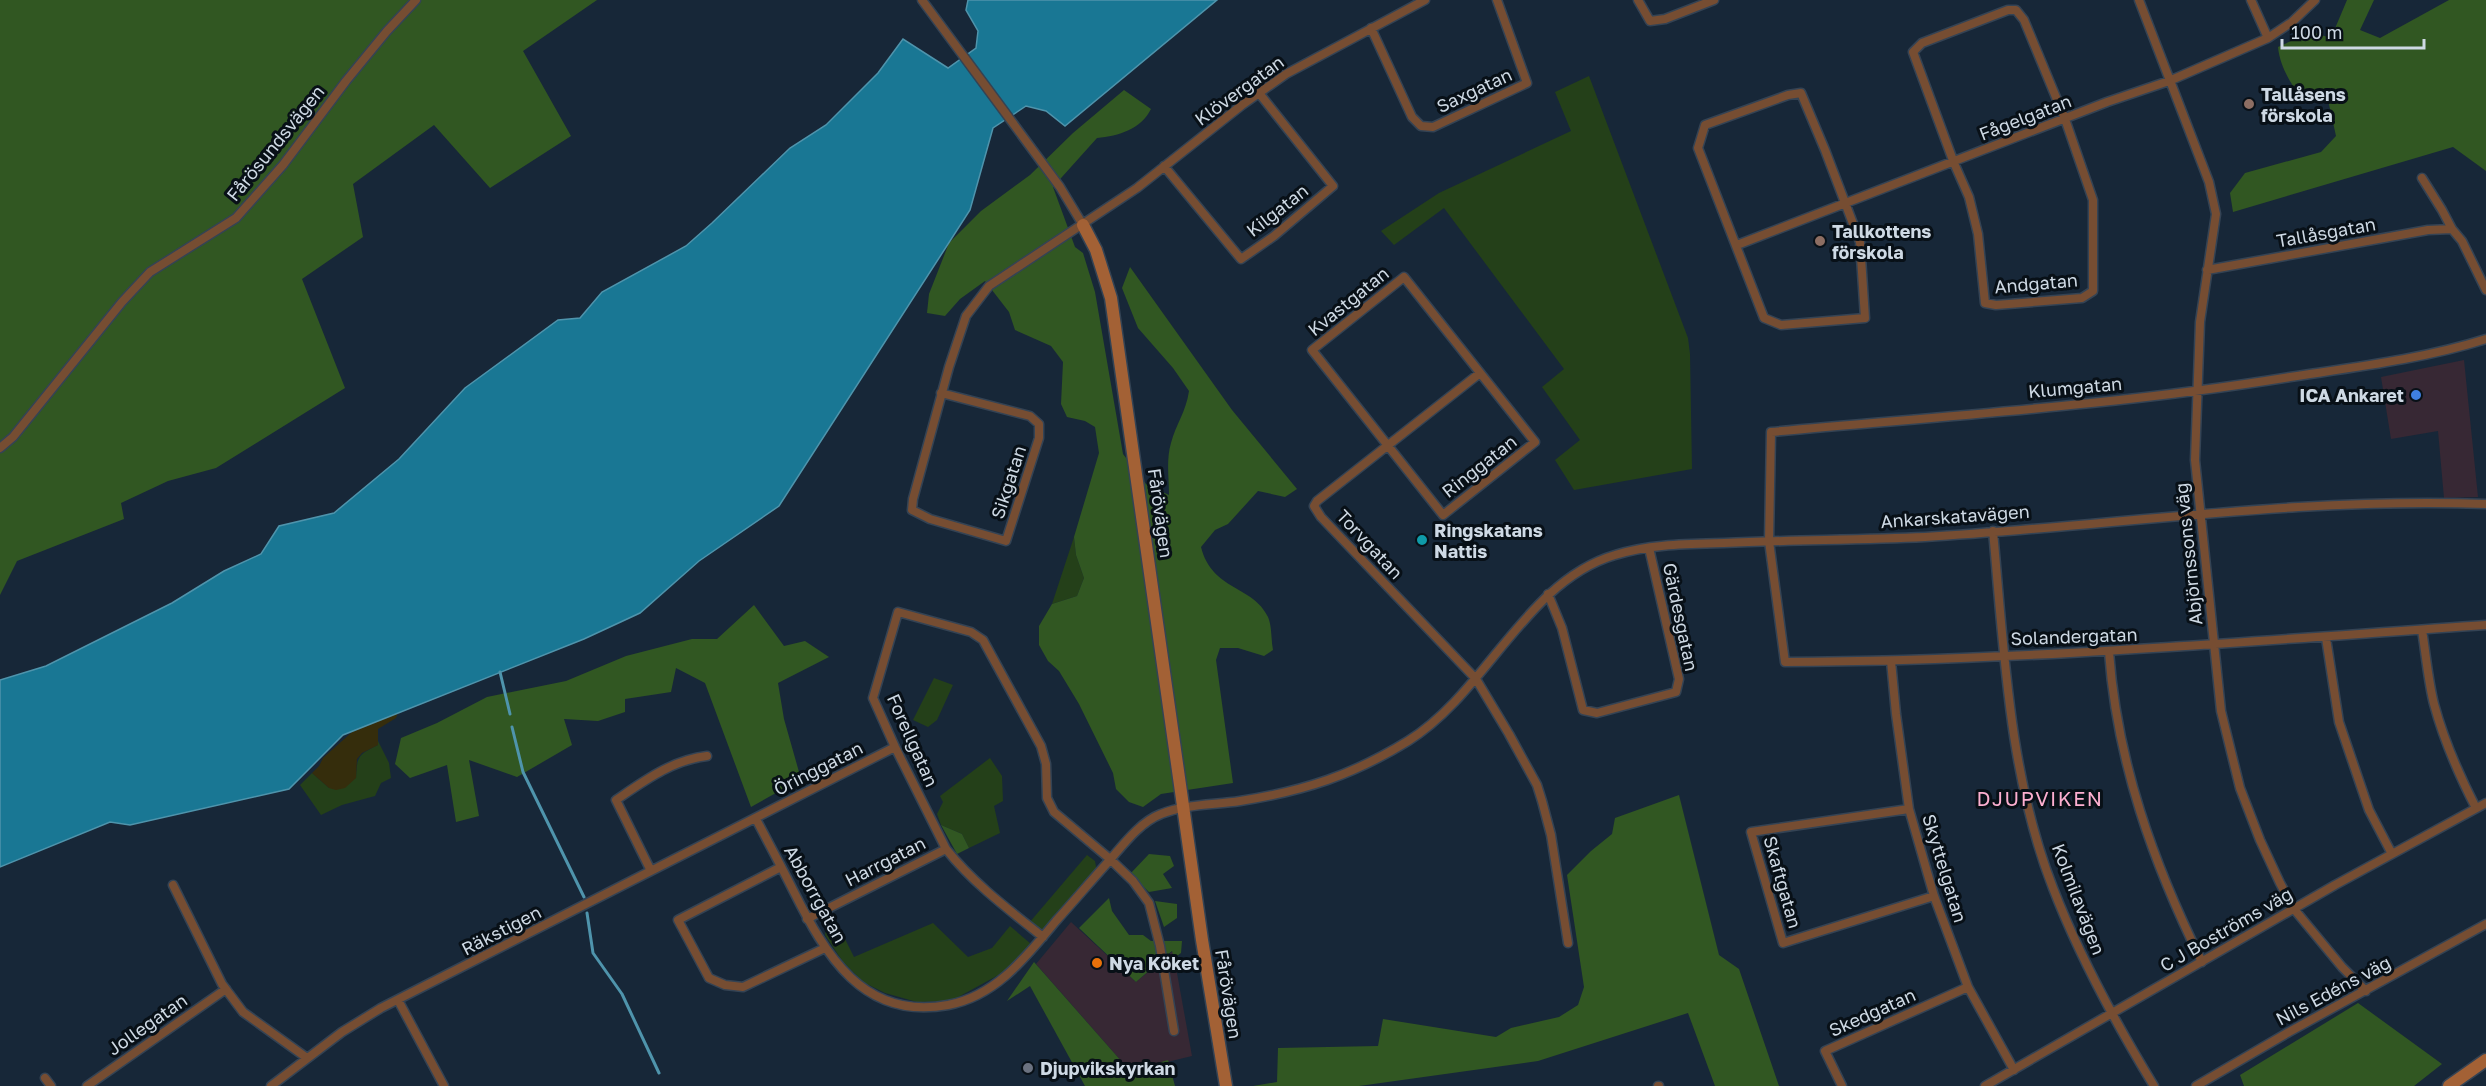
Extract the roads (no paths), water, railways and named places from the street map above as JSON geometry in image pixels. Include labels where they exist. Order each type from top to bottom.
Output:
[{"type":"street","name":"Fårösundsvägen","points":[[0,448],[13,437],[116,310],[150,272],[236,218],[283,165],[387,31],[416,0]]},
{"type":"street","name":"Fårövägen","points":[[922,0],[1060,187],[1096,250],[1112,298],[1226,1086]]},
{"type":"street","name":"Klövergatan","points":[[1083,225],[1286,74],[1425,0]]},
{"type":"street","name":"Saxgatan","points":[[1371,28],[1412,117],[1421,126],[1433,127],[1527,83],[1497,0]]},
{"type":"street","points":[[1638,0],[1650,21],[1665,19],[1714,0]]},
{"type":"street","name":"Abjörnssons väg","points":[[2139,0],[2209,182],[2216,214],[2200,322],[2195,459],[2199,516],[2216,645],[2221,711],[2240,788],[2260,840],[2294,909],[2342,967],[2366,991]]},
{"type":"street","points":[[2251,0],[2268,38]]},
{"type":"street","name":"Fågelgatan","points":[[1737,245],[2169,81],[2268,38],[2301,15],[2315,0]]},
{"type":"street","points":[[1954,163],[1913,52],[1922,42],[2008,10],[2016,10],[2024,20],[2065,119]]},
{"type":"street","name":"Kilgatan","points":[[1164,166],[1241,259],[1274,236],[1334,186],[1259,93]]},
{"type":"street","points":[[1801,93],[1846,204],[1860,242],[1864,318],[1781,325],[1764,318],[1698,148],[1706,125],[1788,95],[1801,93]]},
{"type":"street","name":"Andgatan","points":[[1954,163],[1969,197],[1978,234],[1984,303],[1996,305],[2082,298],[2093,291],[2093,200],[2065,119]]},
{"type":"street","points":[[2421,178],[2452,229],[2462,241],[2486,290]]},
{"type":"street","name":"Sikgatan","points":[[941,393],[1030,416],[1039,424],[1039,438],[1006,541],[930,519],[912,510],[913,499],[941,393],[966,316],[989,285],[1083,225]]},
{"type":"street","name":"Tallåsgatan","points":[[2207,270],[2428,230],[2452,229]]},
{"type":"street","name":"Kvastgatan","points":[[1387,446],[1312,350],[1404,277],[1480,374]]},
{"type":"street","name":"Klumgatan","points":[[1769,541],[1771,432],[2196,391],[2377,364],[2486,339]]},
{"type":"street","name":"Torvgatan","points":[[1476,679],[1321,517],[1314,506],[1317,501],[1480,374]]},
{"type":"street","name":"Ringgatan","points":[[1387,446],[1443,515],[1535,442],[1480,374]]},
{"type":"street","name":"Ankarskatavägen","points":[[1184,808],[1243,801],[1316,786],[1361,768],[1414,737],[1455,703],[1548,594],[1576,572],[1613,555],[1649,548],[1769,541],[1925,537],[2327,504],[2418,502],[2486,504]]},
{"type":"street","name":"Kolmilavägen","points":[[1994,531],[2005,655],[2027,801],[2052,887],[2088,969],[2110,1014],[2154,1086]]},
{"type":"street","name":"Solandergatan","points":[[1769,541],[1785,662],[1891,661],[2109,652],[2486,625]]},
{"type":"street","name":"Gärdesgatan","points":[[1548,594],[1562,628],[1583,710],[1597,713],[1676,692],[1680,679],[1649,548]]},
{"type":"street","name":"Forellgatan","points":[[1042,937],[995,897],[946,849],[873,698],[898,612],[971,632],[982,640],[1041,746],[1046,764],[1047,798],[1054,812],[1110,859]]},
{"type":"street","points":[[2422,630],[2429,682],[2440,724],[2453,760],[2476,808]]},
{"type":"street","points":[[2326,638],[2339,722],[2369,810],[2392,854]]},
{"type":"street","points":[[2109,652],[2112,692],[2127,768],[2148,840],[2172,902],[2202,962]]},
{"type":"street","name":"Skyttelgatan","points":[[1891,661],[1910,809],[1934,896],[1968,987],[2014,1070]]},
{"type":"street","points":[[1476,679],[1537,785],[1551,835],[1568,944]]},
{"type":"street","name":"Öringgatan","points":[[756,819],[895,747]]},
{"type":"street","points":[[651,872],[616,800],[651,776],[691,758],[706,756]]},
{"type":"street","name":"C J Boströms väg","points":[[1985,1086],[2294,909],[2486,803]]},
{"type":"street","name":"Abborrgatan","points":[[756,819],[807,919],[825,948],[856,985],[884,999],[919,1007],[949,1005],[979,995],[1015,970],[1131,836],[1156,815],[1184,808]]},
{"type":"street","name":"Skaftgatan","points":[[1910,809],[1751,832],[1784,943],[1934,896]]},
{"type":"street","name":"Räkstigen","points":[[271,1086],[342,1032],[398,1000],[756,819]]},
{"type":"street","name":"Harrgatan","points":[[807,919],[946,849]]},
{"type":"street","points":[[1110,859],[1133,881],[1149,903],[1160,946],[1174,1031]]},
{"type":"street","points":[[782,867],[678,920],[709,978],[726,985],[743,987],[825,948]]},
{"type":"street","points":[[173,885],[225,989],[243,1012],[307,1058]]},
{"type":"street","name":"Nils Edéns väg","points":[[2196,1086],[2486,924]]},
{"type":"street","name":"Skedgatan","points":[[1842,1086],[1825,1051],[1968,987]]},
{"type":"street","name":"Jollegatan","points":[[87,1086],[225,989]]},
{"type":"street","points":[[398,1000],[444,1086]]},
{"type":"street","points":[[2449,1086],[2486,1060]]},
{"type":"street","points":[[45,1078],[51,1086]]},
{"type":"water","points":[[968,0],[1217,0],[1065,126],[1046,111],[1026,106],[993,128],[970,210],[779,506],[699,561],[640,613],[584,639],[343,735],[289,789],[130,825],[110,822],[0,867],[0,680],[46,666],[172,603],[224,571],[261,554],[279,526],[334,513],[399,459],[465,388],[558,320],[580,318],[602,292],[686,246],[790,148],[826,125],[878,73],[903,39],[948,68],[976,48],[978,31],[966,10]]},
{"type":"waterway","points":[[500,672],[510,714]]},
{"type":"waterway","points":[[512,727],[523,772],[584,897]]},
{"type":"waterway","points":[[587,913],[593,953],[622,994],[659,1073]]},
{"type":"place","name":"Tallåsens förskola","points":[[2249,104]]},
{"type":"place","name":"Tallkottens förskola","points":[[1820,241]]},
{"type":"place","name":"ICA Ankaret","points":[[2416,395]]},
{"type":"place","name":"Ringskatans Nattis","points":[[1422,540]]},
{"type":"place","name":"Nya Köket","points":[[1097,963]]},
{"type":"place","name":"Djupvikskyrkan","points":[[1028,1068]]},
{"type":"district","name":"DJUPVIKEN","points":[[2040,798]]}]
